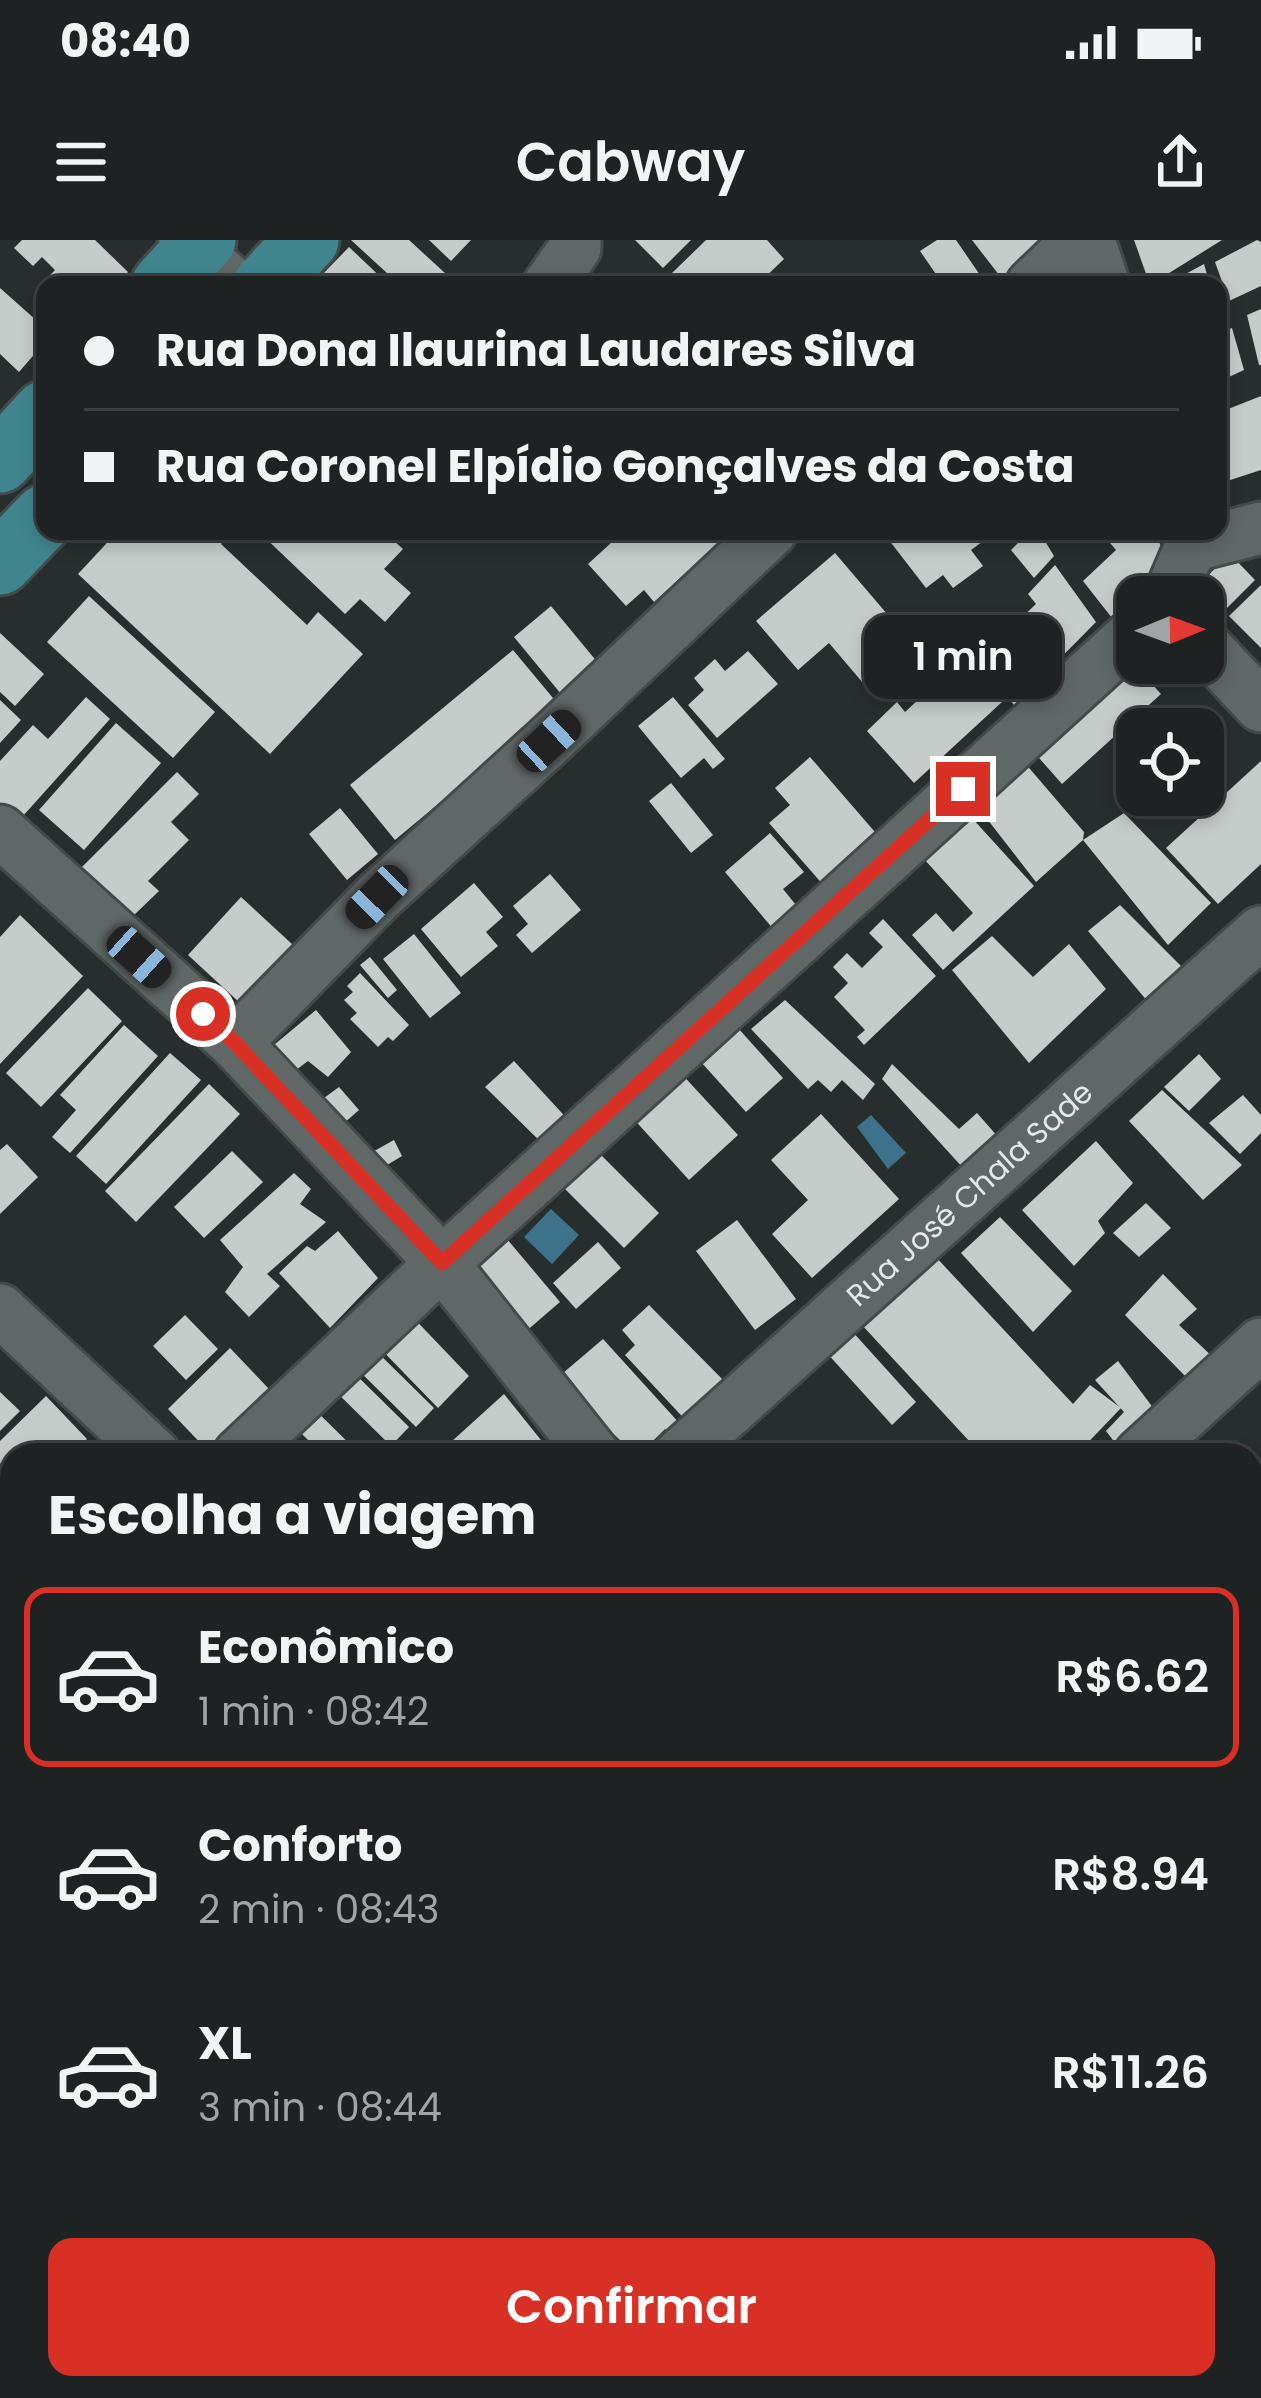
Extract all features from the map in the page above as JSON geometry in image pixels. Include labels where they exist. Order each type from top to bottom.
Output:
[{"type":"main road","points":[[273,276],[307,240]]},
{"type":"main road","points":[[0,461],[36,422]]},
{"type":"main road","points":[[0,563],[36,525]]},
{"type":"street","points":[[555,276],[575,240]]},
{"type":"street","points":[[1041,276],[1079,240]]},
{"type":"street","points":[[1089,240],[1101,276]]},
{"type":"street","points":[[1227,533],[1261,528]]},
{"type":"street","points":[[235,1043],[377,897],[761,540]]},
{"type":"street","points":[[1176,576],[1187,540]]},
{"type":"street","points":[[252,1443],[442,1263],[1116,650]]},
{"type":"street","points":[[1224,666],[1261,706]]},
{"type":"street","points":[[0,831],[235,1043],[442,1263],[585,1443]]},
{"type":"street","name":"Rua José Chala Sade","points":[[693,1443],[1261,932]]},
{"type":"street","points":[[0,1310],[142,1443]]},
{"type":"street","points":[[1153,1443],[1261,1344]]},
{"type":"green space","points":[[1237,1440],[1238,1443],[1102,1443]]},
{"type":"water","points":[[871,1115],[906,1153],[888,1169],[857,1127]]},
{"type":"water","points":[[551,1209],[579,1235],[552,1264],[524,1237]]},
{"type":"building","points":[[22,240],[95,240],[128,272],[124,276],[49,276],[55,270],[42,257],[33,266],[14,248]]},
{"type":"building","points":[[351,240],[409,240],[446,274],[444,276],[390,276]]},
{"type":"building","points":[[429,240],[471,240],[451,261]]},
{"type":"building","points":[[635,240],[691,240],[663,268]]},
{"type":"building","points":[[706,240],[767,240],[784,259],[766,276],[671,274]]},
{"type":"building","points":[[937,240],[956,240],[980,275],[937,276],[920,251]]},
{"type":"building","points":[[972,240],[1045,240],[1007,276],[1000,276]]},
{"type":"building","points":[[1134,240],[1222,240],[1164,276],[1147,276]]},
{"type":"building","points":[[1261,242],[1261,286],[1229,301],[1227,276],[1220,276],[1215,262]]},
{"type":"building","points":[[349,247],[380,276],[321,276]]},
{"type":"building","points":[[1204,264],[1207,276],[1182,276]]},
{"type":"building","points":[[0,288],[36,320],[36,352],[19,372],[0,354]]},
{"type":"building","points":[[1261,309],[1261,365],[1259,365],[1247,315]]},
{"type":"building","points":[[1232,328],[1244,370],[1227,378],[1227,330]]},
{"type":"building","points":[[1261,396],[1261,470],[1227,481],[1227,409]]},
{"type":"building","points":[[110,540],[225,540],[221,544],[307,625],[318,612],[363,654],[270,754],[78,574]]},
{"type":"building","points":[[267,540],[393,540],[403,549],[384,569],[411,593],[385,622],[360,599],[345,614]]},
{"type":"building","points":[[614,540],[721,540],[654,602],[644,590],[626,606],[588,564]]},
{"type":"building","points":[[889,540],[985,540],[971,550],[983,566],[953,588],[943,575],[926,588]]},
{"type":"building","points":[[1021,540],[1044,540],[1054,556],[1034,578],[1011,550]]},
{"type":"building","points":[[1108,540],[1158,540],[1173,572],[1169,576],[1116,576],[1116,623],[1083,581],[1116,550]]},
{"type":"building","points":[[835,553],[911,642],[863,683],[829,643],[798,670],[756,621]]},
{"type":"building","points":[[1230,554],[1255,580],[1224,611],[1224,576],[1207,576]]},
{"type":"building","points":[[1055,565],[1096,622],[1014,705],[978,659],[1036,604],[1028,594]]},
{"type":"building","points":[[1261,585],[1261,648],[1229,616]]},
{"type":"building","points":[[89,596],[215,712],[173,758],[47,642]]},
{"type":"building","points":[[551,606],[603,669],[566,700],[514,637]]},
{"type":"building","points":[[0,633],[44,674],[15,706],[0,692]]},
{"type":"building","points":[[513,650],[558,704],[395,840],[350,785]]},
{"type":"building","points":[[748,651],[778,684],[717,738],[688,705],[704,690],[694,678],[715,659],[725,671]]},
{"type":"building","points":[[1116,658],[1116,684],[1152,684],[1161,694],[1146,708],[1116,708],[1116,735],[1062,784],[1025,742]]},
{"type":"building","points":[[962,659],[1002,702],[914,783],[867,731],[897,702],[905,712]]},
{"type":"building","points":[[86,697],[110,719],[14,826],[0,814],[0,761],[33,725],[48,739]]},
{"type":"building","points":[[673,697],[725,759],[713,769],[704,758],[681,778],[638,726]]},
{"type":"building","points":[[0,700],[21,720],[0,743]]},
{"type":"building","points":[[116,723],[161,763],[84,850],[39,810]]},
{"type":"building","points":[[1018,755],[1084,832],[1083,840],[1036,882],[970,797]]},
{"type":"building","points":[[810,757],[881,839],[825,887],[769,823],[790,805],[775,788]]},
{"type":"building","points":[[1261,761],[1261,864],[1218,904],[1166,848],[1201,816],[1224,816],[1224,795]]},
{"type":"building","points":[[177,772],[199,794],[171,822],[189,840],[148,881],[159,891],[133,916],[121,904],[111,914],[73,876]]},
{"type":"building","points":[[671,783],[713,835],[691,853],[649,801]]},
{"type":"building","points":[[961,806],[1034,886],[943,970],[912,935],[936,913],[953,932],[973,913],[914,848]]},
{"type":"building","points":[[340,808],[378,854],[347,880],[309,834]]},
{"type":"building","points":[[1127,816],[1211,903],[1168,945],[1083,840]]},
{"type":"building","points":[[770,833],[804,872],[783,889],[800,910],[775,931],[725,872]]},
{"type":"building","points":[[550,874],[581,910],[532,953],[516,935],[528,924],[513,906]]},
{"type":"building","points":[[474,883],[503,917],[486,932],[498,946],[461,977],[421,929]]},
{"type":"building","points":[[241,897],[293,945],[240,1003],[188,955]]},
{"type":"building","points":[[1120,905],[1186,971],[1149,1003],[1088,931]]},
{"type":"building","points":[[20,915],[83,976],[0,1064],[0,937]]},
{"type":"building","points":[[883,919],[936,976],[864,1045],[857,1037],[865,1030],[834,997],[848,983],[833,967],[847,953],[862,968],[883,947],[869,933]]},
{"type":"building","points":[[414,934],[461,993],[430,1018],[383,959]]},
{"type":"building","points":[[992,936],[1033,977],[1069,944],[1106,989],[1029,1063],[952,970]]},
{"type":"building","points":[[370,957],[397,990],[388,998],[360,965]]},
{"type":"building","points":[[360,973],[409,1025],[393,1041],[388,1037],[378,1047],[350,1019],[357,1013],[344,1000],[353,992],[347,986]]},
{"type":"building","points":[[88,988],[122,1021],[41,1107],[6,1073]]},
{"type":"building","points":[[785,1000],[875,1084],[863,1100],[842,1080],[831,1092],[818,1080],[808,1089],[751,1029]]},
{"type":"building","points":[[316,1010],[351,1052],[328,1077],[308,1061],[284,1079],[263,1054]]},
{"type":"building","points":[[729,1018],[783,1078],[746,1112],[692,1052]]},
{"type":"building","points":[[124,1025],[158,1056],[70,1153],[52,1137],[76,1110],[60,1095]]},
{"type":"building","points":[[170,1053],[201,1080],[106,1184],[76,1156]]},
{"type":"building","points":[[1199,1054],[1221,1079],[1189,1111],[1164,1087]]},
{"type":"building","points":[[514,1061],[572,1124],[548,1149],[485,1087]]},
{"type":"building","points":[[892,1064],[959,1129],[977,1113],[999,1138],[964,1169],[882,1079]]},
{"type":"building","points":[[678,1070],[738,1135],[689,1180],[630,1115]]},
{"type":"building","points":[[209,1084],[240,1114],[136,1222],[105,1191]]},
{"type":"building","points":[[339,1087],[359,1110],[335,1131],[313,1106]]},
{"type":"building","points":[[1162,1090],[1242,1165],[1203,1200],[1129,1121]]},
{"type":"building","points":[[1243,1095],[1261,1115],[1261,1133],[1240,1154],[1209,1123]]},
{"type":"building","points":[[821,1114],[899,1199],[812,1278],[772,1234],[808,1200],[771,1160]]},
{"type":"building","points":[[394,1140],[402,1156],[369,1176],[360,1159]]},
{"type":"building","points":[[1096,1141],[1133,1183],[1098,1221],[1105,1233],[1074,1266],[1022,1210]]},
{"type":"building","points":[[589,1143],[659,1213],[624,1248],[554,1178]]},
{"type":"building","points":[[7,1144],[38,1177],[0,1214],[0,1150]]},
{"type":"building","points":[[232,1151],[263,1182],[204,1238],[174,1207]]},
{"type":"building","points":[[294,1173],[311,1189],[300,1204],[326,1222],[267,1274],[280,1286],[249,1317],[225,1292],[243,1267],[220,1240]]},
{"type":"building","points":[[1146,1203],[1171,1228],[1139,1257],[1113,1233]]},
{"type":"building","points":[[1000,1217],[1072,1291],[1033,1332],[961,1253]]},
{"type":"building","points":[[737,1220],[796,1299],[755,1330],[696,1251]]},
{"type":"building","points":[[338,1231],[378,1278],[330,1328],[279,1273],[307,1246],[315,1251]]},
{"type":"building","points":[[502,1233],[560,1302],[517,1339],[459,1270]]},
{"type":"building","points":[[598,1242],[621,1268],[576,1309],[553,1283]]},
{"type":"building","points":[[934,1255],[1073,1404],[1090,1385],[1121,1408],[1087,1443],[971,1443],[861,1324]]},
{"type":"building","points":[[1163,1274],[1197,1309],[1179,1325],[1217,1361],[1193,1384],[1125,1315]]},
{"type":"building","points":[[649,1305],[730,1387],[691,1426],[625,1355],[635,1345],[622,1330]]},
{"type":"building","points":[[406,1310],[469,1376],[438,1408],[373,1341]]},
{"type":"building","points":[[185,1315],[218,1349],[186,1380],[153,1346]]},
{"type":"building","points":[[841,1319],[916,1402],[892,1425],[816,1341]]},
{"type":"building","points":[[603,1339],[681,1425],[671,1435],[665,1429],[651,1443],[621,1443],[556,1379]]},
{"type":"building","points":[[369,1344],[434,1408],[416,1427],[351,1363]]},
{"type":"building","points":[[230,1348],[270,1390],[216,1443],[200,1443],[168,1409]]},
{"type":"building","points":[[1118,1361],[1160,1417],[1132,1443],[1115,1443],[1106,1431],[1124,1412],[1095,1380]]},
{"type":"building","points":[[344,1363],[409,1427],[388,1443],[326,1382]]},
{"type":"building","points":[[0,1392],[20,1411],[0,1431]]},
{"type":"building","points":[[504,1394],[543,1443],[450,1443]]},
{"type":"building","points":[[46,1396],[87,1439],[83,1443],[0,1441]]},
{"type":"building","points":[[306,1401],[349,1443],[311,1443],[288,1420]]},
{"type":"route","points":[[203,1014],[442,1263],[963,789]]}]
